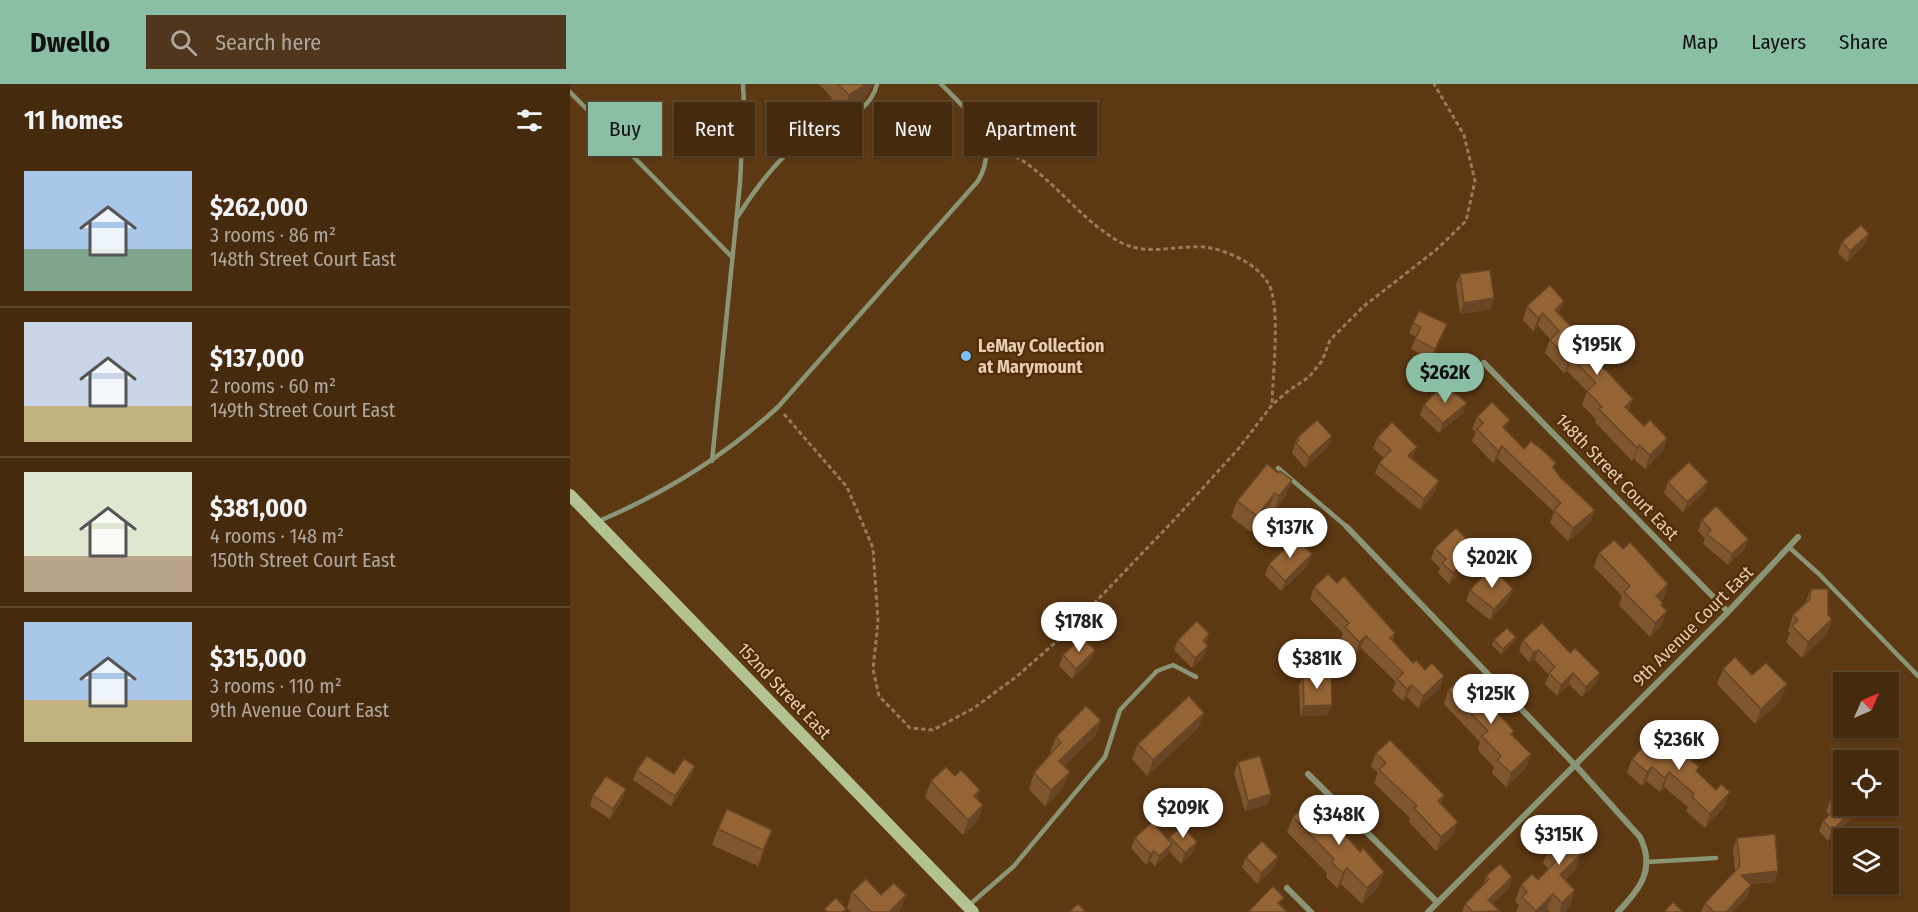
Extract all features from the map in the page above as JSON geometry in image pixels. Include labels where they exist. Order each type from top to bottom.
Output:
[{"type":"main road","name":"152nd Street East","points":[[570,495],[970,909]]},
{"type":"street","name":"148th Street Court East","points":[[1484,363],[1728,612]]},
{"type":"street","points":[[1347,527],[1636,831],[1646,852],[1647,862],[1643,884],[1618,912]]},
{"type":"street","name":"9th Avenue Court East","points":[[1428,912],[1728,612],[1798,537]]},
{"type":"street","points":[[1308,774],[1437,902]]},
{"type":"street","points":[[1287,888],[1311,912]]},
{"type":"lane","points":[[712,461],[736,219],[744,104],[742,84]]},
{"type":"lane","points":[[736,219],[755,190],[778,162],[802,141],[852,115],[866,105],[877,84]]},
{"type":"lane","points":[[941,84],[964,109]]},
{"type":"lane","points":[[570,92],[732,257]]},
{"type":"lane","points":[[596,522],[660,492],[712,461],[749,434],[778,407],[978,181],[988,156]]},
{"type":"lane","points":[[1278,468],[1347,527]]},
{"type":"lane","points":[[1790,548],[1819,574],[1918,676]]},
{"type":"lane","points":[[970,909],[1014,866],[1105,757],[1120,710],[1157,671],[1173,665],[1196,677]]},
{"type":"lane","points":[[1647,862],[1716,858]]},
{"type":"path","points":[[778,407],[847,487],[873,548],[878,622],[873,669],[879,696],[910,728],[933,730],[974,708],[1017,677],[1064,635],[1182,512],[1239,448],[1272,405],[1288,391],[1309,378],[1322,361],[1330,340],[1364,306],[1436,250],[1466,221],[1475,181],[1464,135],[1434,84]]},
{"type":"path","points":[[1017,156],[1045,177],[1089,222],[1124,244],[1159,251],[1204,247],[1243,260],[1262,274],[1272,293],[1275,349],[1272,405]]},
{"type":"building","points":[[838,84],[866,84],[849,95]]},
{"type":"building","points":[[1861,225],[1869,234],[1850,251],[1842,242]]},
{"type":"building","points":[[1490,270],[1494,298],[1464,303],[1460,274]]},
{"type":"building","points":[[1550,285],[1564,301],[1555,310],[1599,355],[1595,359],[1633,399],[1625,407],[1644,426],[1650,420],[1667,438],[1650,455],[1639,445],[1637,448],[1599,409],[1602,407],[1587,391],[1596,383],[1572,358],[1569,360],[1550,340],[1559,331],[1543,313],[1538,318],[1527,306]]},
{"type":"building","points":[[1419,311],[1447,324],[1435,349],[1415,339],[1421,327],[1413,323]]},
{"type":"building","points":[[1443,384],[1467,403],[1443,423],[1424,405]]},
{"type":"building","points":[[1492,402],[1510,420],[1503,427],[1524,449],[1531,441],[1546,453],[1556,463],[1553,467],[1560,477],[1595,510],[1573,528],[1554,510],[1561,503],[1502,446],[1498,451],[1477,429],[1483,423],[1477,417]]},
{"type":"building","points":[[1317,420],[1332,436],[1309,457],[1296,443],[1299,440],[1297,438]]},
{"type":"building","points":[[1392,422],[1417,447],[1408,456],[1439,481],[1424,499],[1379,463],[1391,450],[1377,438]]},
{"type":"building","points":[[1689,462],[1708,482],[1687,502],[1668,482]]},
{"type":"building","points":[[1267,464],[1292,480],[1279,496],[1275,493],[1257,516],[1237,501]]},
{"type":"building","points":[[1716,506],[1748,539],[1732,554],[1707,534],[1711,530],[1702,520]]},
{"type":"building","points":[[1456,528],[1475,548],[1467,555],[1469,558],[1453,573],[1442,563],[1446,559],[1435,548]]},
{"type":"building","points":[[1296,538],[1312,554],[1285,581],[1269,564]]},
{"type":"building","points":[[1614,540],[1623,549],[1630,542],[1668,584],[1656,596],[1667,611],[1655,623],[1624,592],[1630,586],[1599,553]]},
{"type":"building","points":[[1494,570],[1513,589],[1494,609],[1470,590],[1484,575],[1487,578]]},
{"type":"building","points":[[1328,574],[1337,583],[1344,576],[1395,633],[1390,638],[1413,663],[1416,660],[1425,670],[1432,663],[1444,676],[1423,696],[1412,685],[1407,689],[1397,679],[1403,673],[1366,636],[1359,642],[1345,627],[1349,623],[1314,587]]},
{"type":"building","points":[[1811,589],[1828,589],[1828,615],[1832,619],[1808,642],[1792,626],[1798,620],[1793,615],[1810,599]]},
{"type":"building","points":[[1197,621],[1209,634],[1203,641],[1208,646],[1195,658],[1178,640]]},
{"type":"building","points":[[1542,623],[1570,653],[1575,648],[1600,673],[1586,687],[1573,673],[1561,685],[1549,673],[1555,667],[1539,650],[1533,652],[1523,640]]},
{"type":"building","points":[[1507,628],[1516,637],[1503,649],[1494,640]]},
{"type":"building","points":[[1082,637],[1095,650],[1076,669],[1063,655]]},
{"type":"building","points":[[1735,657],[1752,675],[1766,663],[1787,684],[1761,709],[1723,669]]},
{"type":"building","points":[[1303,675],[1331,675],[1332,705],[1304,706]]},
{"type":"building","points":[[1463,676],[1514,731],[1511,734],[1531,754],[1511,773],[1497,760],[1501,756],[1482,736],[1488,731],[1448,690]]},
{"type":"building","points":[[1189,696],[1204,713],[1153,760],[1138,744]]},
{"type":"building","points":[[1086,706],[1101,720],[1059,761],[1070,772],[1051,790],[1034,773],[1061,742],[1056,737]]},
{"type":"building","points":[[1657,731],[1699,767],[1696,771],[1716,790],[1721,784],[1730,792],[1710,814],[1692,797],[1694,794],[1669,772],[1665,778],[1652,767],[1647,772],[1632,759]]},
{"type":"building","points":[[1390,740],[1444,795],[1438,801],[1458,822],[1441,837],[1414,808],[1417,806],[1379,770],[1386,763],[1376,753]]},
{"type":"building","points":[[647,756],[674,774],[684,759],[695,766],[675,796],[637,770]]},
{"type":"building","points":[[1260,756],[1271,794],[1248,801],[1238,762]]},
{"type":"building","points":[[946,767],[955,776],[961,770],[980,790],[974,796],[983,805],[968,820],[931,781]]},
{"type":"building","points":[[606,776],[626,789],[613,809],[593,795]]},
{"type":"building","points":[[1309,801],[1328,821],[1330,818],[1360,852],[1363,848],[1384,872],[1367,888],[1347,868],[1343,873],[1331,862],[1334,859],[1293,817]]},
{"type":"building","points":[[727,809],[772,830],[763,850],[718,829]]},
{"type":"building","points":[[1833,812],[1833,816],[1847,816],[1832,830],[1823,821]]},
{"type":"building","points":[[1582,815],[1597,830],[1576,851],[1580,855],[1560,875],[1575,890],[1562,903],[1553,894],[1536,911],[1522,897],[1527,892],[1521,885],[1532,874],[1538,880],[1559,858],[1549,848]]},
{"type":"building","points":[[1152,822],[1172,844],[1159,856],[1154,851],[1150,854],[1135,838]]},
{"type":"building","points":[[1182,826],[1197,842],[1185,853],[1170,837]]},
{"type":"building","points":[[1775,834],[1778,871],[1741,875],[1751,885],[1726,912],[1714,912],[1705,903],[1740,866],[1737,838]]},
{"type":"building","points":[[1262,841],[1278,857],[1261,873],[1246,857]]},
{"type":"building","points":[[1500,864],[1512,877],[1488,900],[1500,911],[1473,912],[1465,904],[1489,879],[1486,876]]},
{"type":"building","points":[[866,879],[881,895],[894,883],[906,895],[889,912],[871,912],[852,892]]},
{"type":"building","points":[[1273,886],[1284,898],[1278,903],[1287,912],[1250,912],[1249,911]]},
{"type":"building","points":[[836,898],[846,909],[843,912],[828,912],[824,909]]},
{"type":"building","points":[[1673,902],[1683,912],[1664,912]]},
{"type":"building","points":[[1078,904],[1086,912],[1069,912]]},
{"type":"place","name":"LeMay Collection at Marymount","points":[[966,356]]}]
